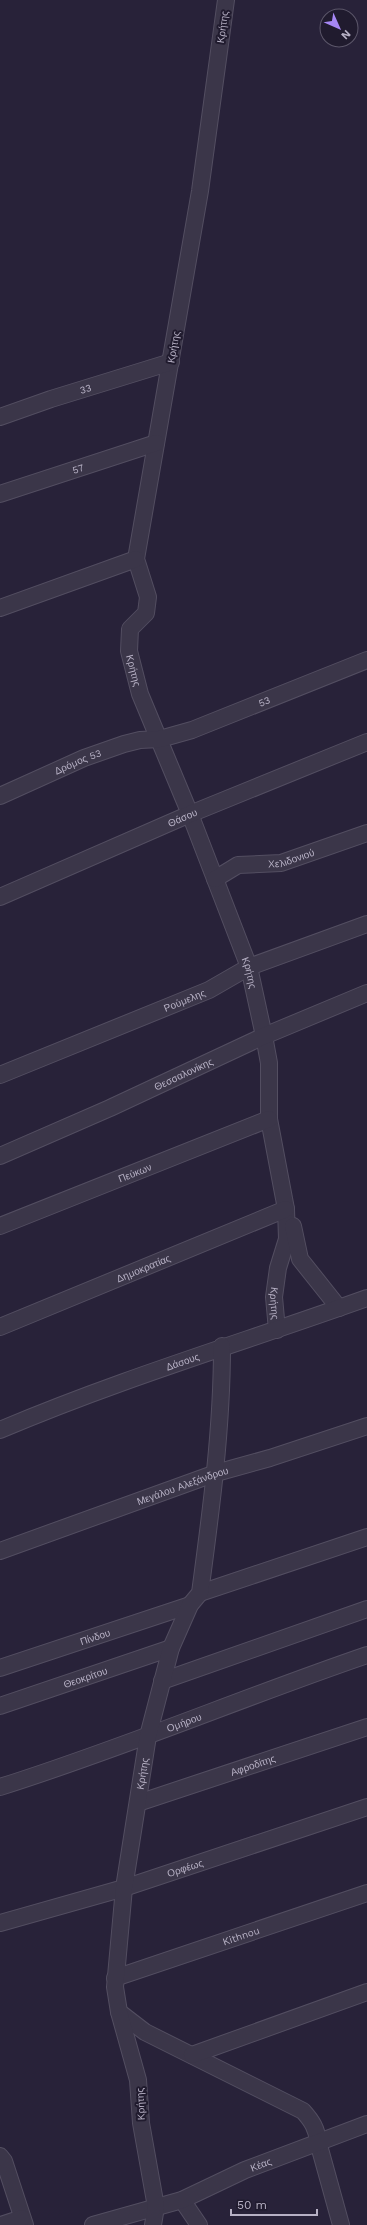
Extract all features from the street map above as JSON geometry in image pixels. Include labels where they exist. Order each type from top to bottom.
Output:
[{"type":"street","name":"Κρήτης","points":[[226,0],[200,191],[136,559],[148,597],[146,613],[130,629],[129,651],[140,694],[160,739],[249,966],[269,1063],[269,1119],[286,1209],[287,1239],[278,1268],[274,1297],[277,1330]]},
{"type":"street","name":"33","points":[[0,417],[51,399],[171,362]]},
{"type":"street","name":"57","points":[[0,494],[156,443]]},
{"type":"street","points":[[0,608],[136,559]]},
{"type":"street","name":"53","points":[[160,739],[192,730],[367,660]]},
{"type":"street","name":"Δρόμος 53","points":[[0,796],[84,758],[140,740],[160,739]]},
{"type":"street","name":"Θάσου","points":[[0,897],[190,814],[367,742]]},
{"type":"street","name":"Χελιδονιού","points":[[215,878],[238,865],[281,863],[367,833]]},
{"type":"street","name":"Ρούμελης","points":[[0,1075],[209,990],[249,966],[367,924]]},
{"type":"street","name":"Θεσσαλονίκης","points":[[0,1156],[110,1108],[264,1036],[367,993]]},
{"type":"street","name":"Πεύκων","points":[[0,1226],[269,1119]]},
{"type":"street","points":[[286,1209],[295,1230],[300,1259],[339,1308]]},
{"type":"street","name":"Δημοκρατίας","points":[[0,1328],[286,1209]]},
{"type":"street","name":"Δάσους","points":[[0,1430],[63,1403],[222,1346],[277,1330],[367,1298]]},
{"type":"street","name":"Κρήτης","points":[[153,2225],[156,2207],[141,2123],[138,2080],[119,2012],[115,1978],[124,1888],[148,1736],[171,1648],[195,1599],[216,1473],[222,1390],[222,1346]]},
{"type":"street","name":"Μεγάλου Αλεξάνδρου","points":[[0,1551],[216,1473],[270,1458],[367,1426]]},
{"type":"street","name":"Πίνδου","points":[[0,1668],[367,1537]]},
{"type":"street","points":[[162,1681],[367,1609]]},
{"type":"street","name":"Θεοκρίτου","points":[[0,1706],[171,1648]]},
{"type":"street","name":"Ομήρου","points":[[0,1787],[148,1736],[228,1705],[367,1655]]},
{"type":"street","name":"Αφροδίτης","points":[[138,1803],[367,1727]]},
{"type":"street","name":"Ορφέως","points":[[0,1923],[124,1888],[367,1806]]},
{"type":"street","name":"Κithnou","points":[[115,1978],[367,1893]]},
{"type":"street","points":[[192,2055],[367,1992]]},
{"type":"street","points":[[119,2012],[145,2032],[303,2111],[317,2130],[318,2142],[341,2225]]},
{"type":"street","name":"Κέας","points":[[93,2225],[182,2200],[245,2170],[367,2124]]},
{"type":"street","points":[[0,2156],[4,2161],[23,2221],[1,2225]]},
{"type":"street","points":[[182,2200],[199,2225]]}]
